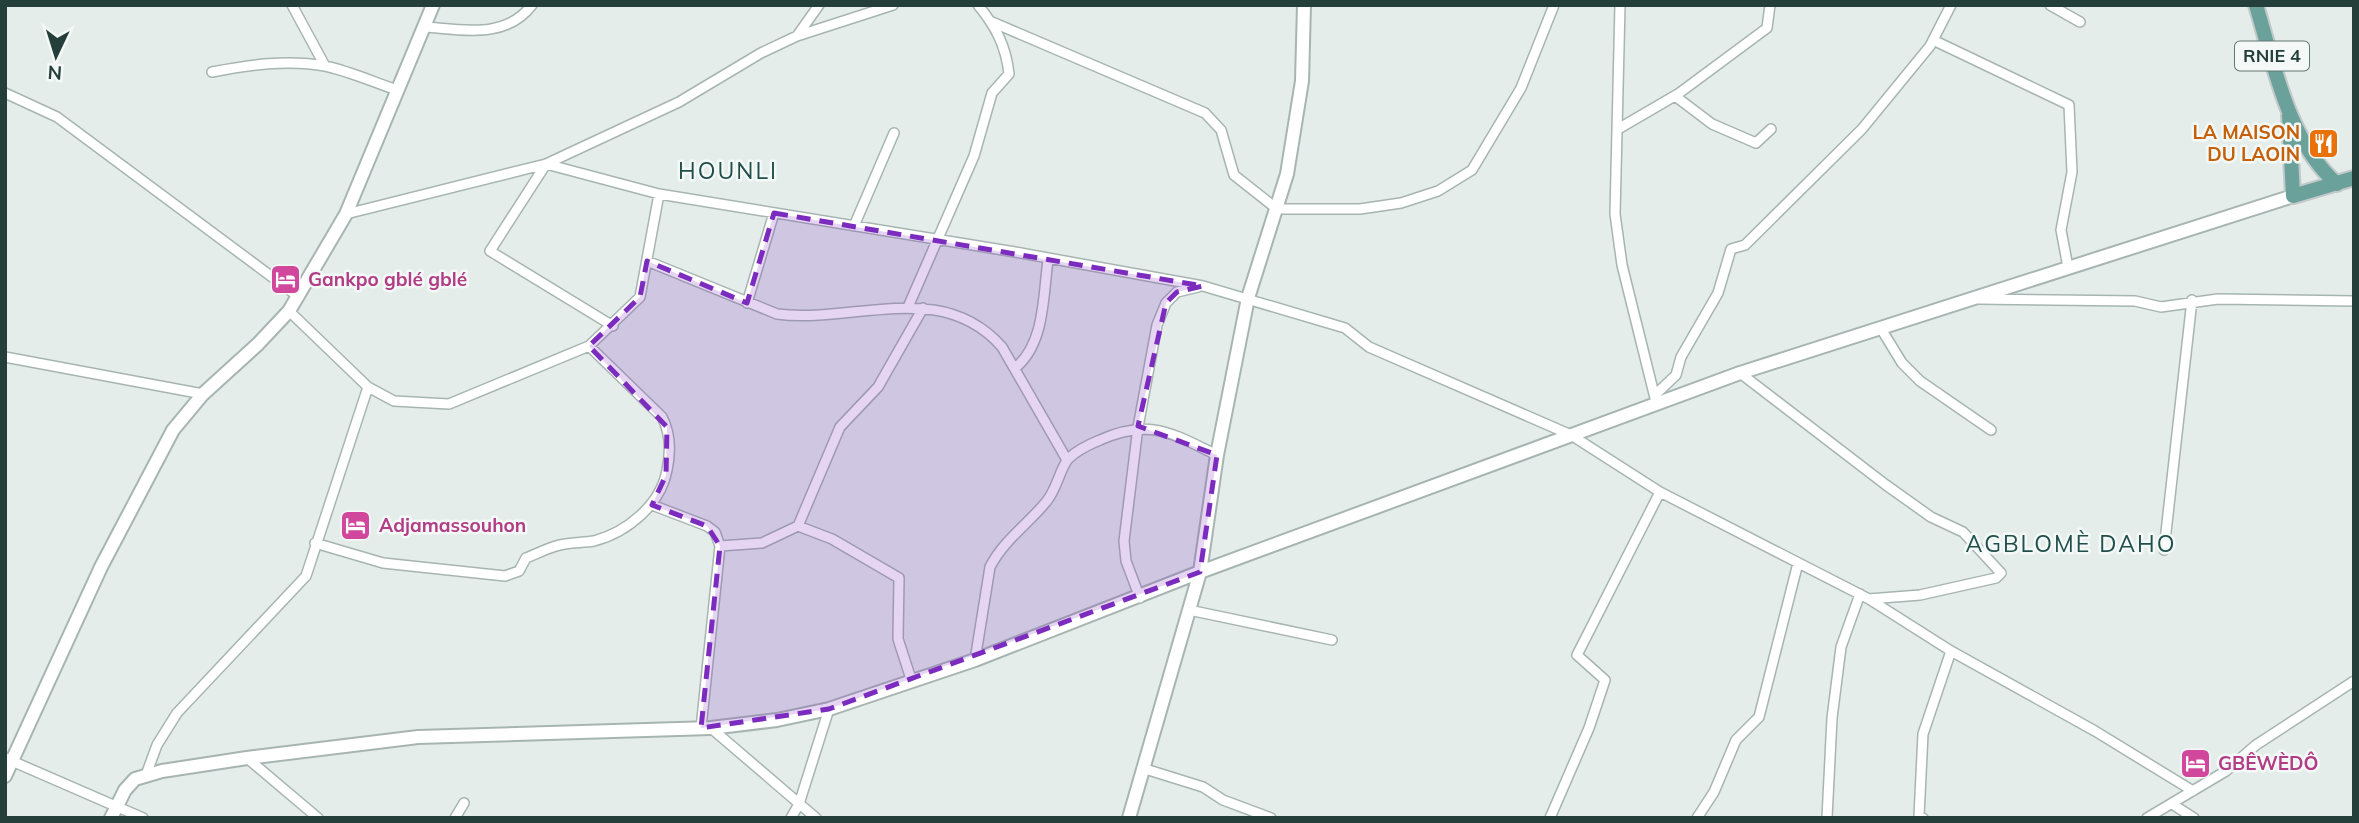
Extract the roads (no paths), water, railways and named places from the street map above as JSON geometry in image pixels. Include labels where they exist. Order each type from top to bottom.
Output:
[{"type":"main road","name":"RNIE 4","points":[[2256,5],[2288,107],[2308,150],[2323,172],[2337,184]]},
{"type":"main road","name":"RNIE 4","points":[[2288,107],[2293,196]]},
{"type":"main road","points":[[2293,196],[2354,178]]},
{"type":"street","points":[[292,5],[325,66]]},
{"type":"street","points":[[5,776],[8,759],[101,567],[173,430],[203,394],[258,344],[289,311],[346,214],[433,5]]},
{"type":"street","points":[[426,27],[495,29],[523,18],[532,5]]},
{"type":"street","points":[[797,36],[819,5]]},
{"type":"street","points":[[346,214],[546,164],[679,102],[761,53],[797,36],[892,5]]},
{"type":"street","points":[[908,307],[974,156],[992,93],[1009,74],[1006,48],[992,22],[978,5]]},
{"type":"street","points":[[1129,818],[1200,572],[1217,454],[1248,298],[1287,174],[1302,81],[1304,5]]},
{"type":"street","points":[[992,22],[1205,113],[1222,130],[1234,176],[1277,209],[1360,209],[1401,203],[1438,191],[1472,170],[1521,88],[1554,5]]},
{"type":"street","points":[[1618,129],[1675,96],[1767,28],[1770,5]]},
{"type":"street","points":[[1655,399],[1676,375],[1681,357],[1718,293],[1731,249],[1745,245],[1862,129],[1933,40],[1951,5]]},
{"type":"street","points":[[2050,5],[2080,22]]},
{"type":"street","points":[[1617,6],[1618,129],[1615,214],[1622,265],[1655,399]]},
{"type":"street","points":[[1933,40],[2069,105],[2072,172],[2062,230],[2068,267]]},
{"type":"street","points":[[212,72],[284,63],[325,66],[397,90]]},
{"type":"street","points":[[5,93],[57,117],[79,132],[299,297]]},
{"type":"street","points":[[1675,96],[1712,124],[1756,143],[1771,129]]},
{"type":"street","points":[[854,226],[894,133]]},
{"type":"street","points":[[546,164],[659,194],[1203,286],[1345,328],[1369,347],[1571,435],[1660,492],[1864,597],[1951,651],[2095,731],[2193,791]]},
{"type":"street","points":[[546,164],[490,251],[613,326]]},
{"type":"street","points":[[289,311],[368,387],[394,401],[449,404],[589,346],[613,326],[640,297],[659,194]]},
{"type":"street","points":[[111,818],[129,784],[146,775],[247,758],[418,737],[706,728],[777,720],[829,709],[975,660],[1140,598],[1200,572],[1571,435],[1655,399],[2293,196]]},
{"type":"street","points":[[747,303],[774,213]]},
{"type":"street","points":[[1015,368],[1029,357],[1035,340],[1048,260]]},
{"type":"street","points":[[647,261],[777,314],[796,316],[908,307],[949,312],[978,325],[996,341],[1015,368],[1068,460]]},
{"type":"street","points":[[1140,598],[1126,561],[1124,541],[1138,427],[1157,326],[1166,303],[1177,292],[1203,286]]},
{"type":"street","points":[[1966,299],[2135,301],[2161,307],[2192,300],[2354,301]]},
{"type":"street","points":[[2164,550],[2192,300]]},
{"type":"street","points":[[720,546],[762,543],[798,526],[839,427],[878,387],[923,308]]},
{"type":"street","points":[[1880,327],[1902,363],[1920,382],[1991,429]]},
{"type":"street","points":[[316,544],[383,564],[505,576],[519,571],[526,558],[556,546],[608,536],[652,505],[662,492],[670,456],[667,427],[662,417],[589,346]]},
{"type":"street","points":[[5,357],[203,394]]},
{"type":"street","points":[[1740,373],[1886,485],[1931,517],[1962,532],[2001,573],[1996,579],[1920,596],[1864,597]]},
{"type":"street","points":[[146,775],[158,745],[177,713],[306,576],[368,387]]},
{"type":"street","points":[[975,660],[990,567],[997,555],[1047,501],[1068,460],[1093,442],[1138,427],[1178,437],[1217,454]]},
{"type":"street","points":[[1550,818],[1589,729],[1605,680],[1577,655],[1660,492]]},
{"type":"street","points":[[652,505],[708,526],[715,532],[720,546],[706,728]]},
{"type":"street","points":[[798,526],[841,544],[899,578],[898,639],[912,682]]},
{"type":"street","points":[[1698,818],[1714,792],[1737,740],[1759,717],[1798,563]]},
{"type":"street","points":[[1827,818],[1832,719],[1841,647],[1864,597]]},
{"type":"street","points":[[1189,610],[1332,639]]},
{"type":"street","points":[[1923,818],[1919,816],[1922,743],[1951,651]]},
{"type":"street","points":[[2147,818],[2226,771],[2256,745],[2354,681]]},
{"type":"street","points":[[791,818],[799,804],[829,709]]},
{"type":"street","points":[[706,728],[816,818]]},
{"type":"street","points":[[247,758],[318,818]]},
{"type":"street","points":[[8,759],[144,818]]},
{"type":"street","points":[[1142,768],[1203,787],[1223,800],[1272,818]]},
{"type":"street","points":[[455,818],[464,803]]},
{"type":"street","points":[[2172,804],[2194,818]]},
{"type":"place","name":"LA MAISON DU LAOIN","points":[[2323,143]]},
{"type":"place","name":"Gankpo gblé gblé","points":[[285,279]]},
{"type":"place","name":"Adjamassouhon","points":[[356,525]]},
{"type":"place","name":"GBÊWÈDÔ","points":[[2195,763]]},
{"type":"district","name":"HOUNLI","points":[[728,171]]},
{"type":"district","name":"AGBLOMÈ DAHO","points":[[2071,544]]}]
